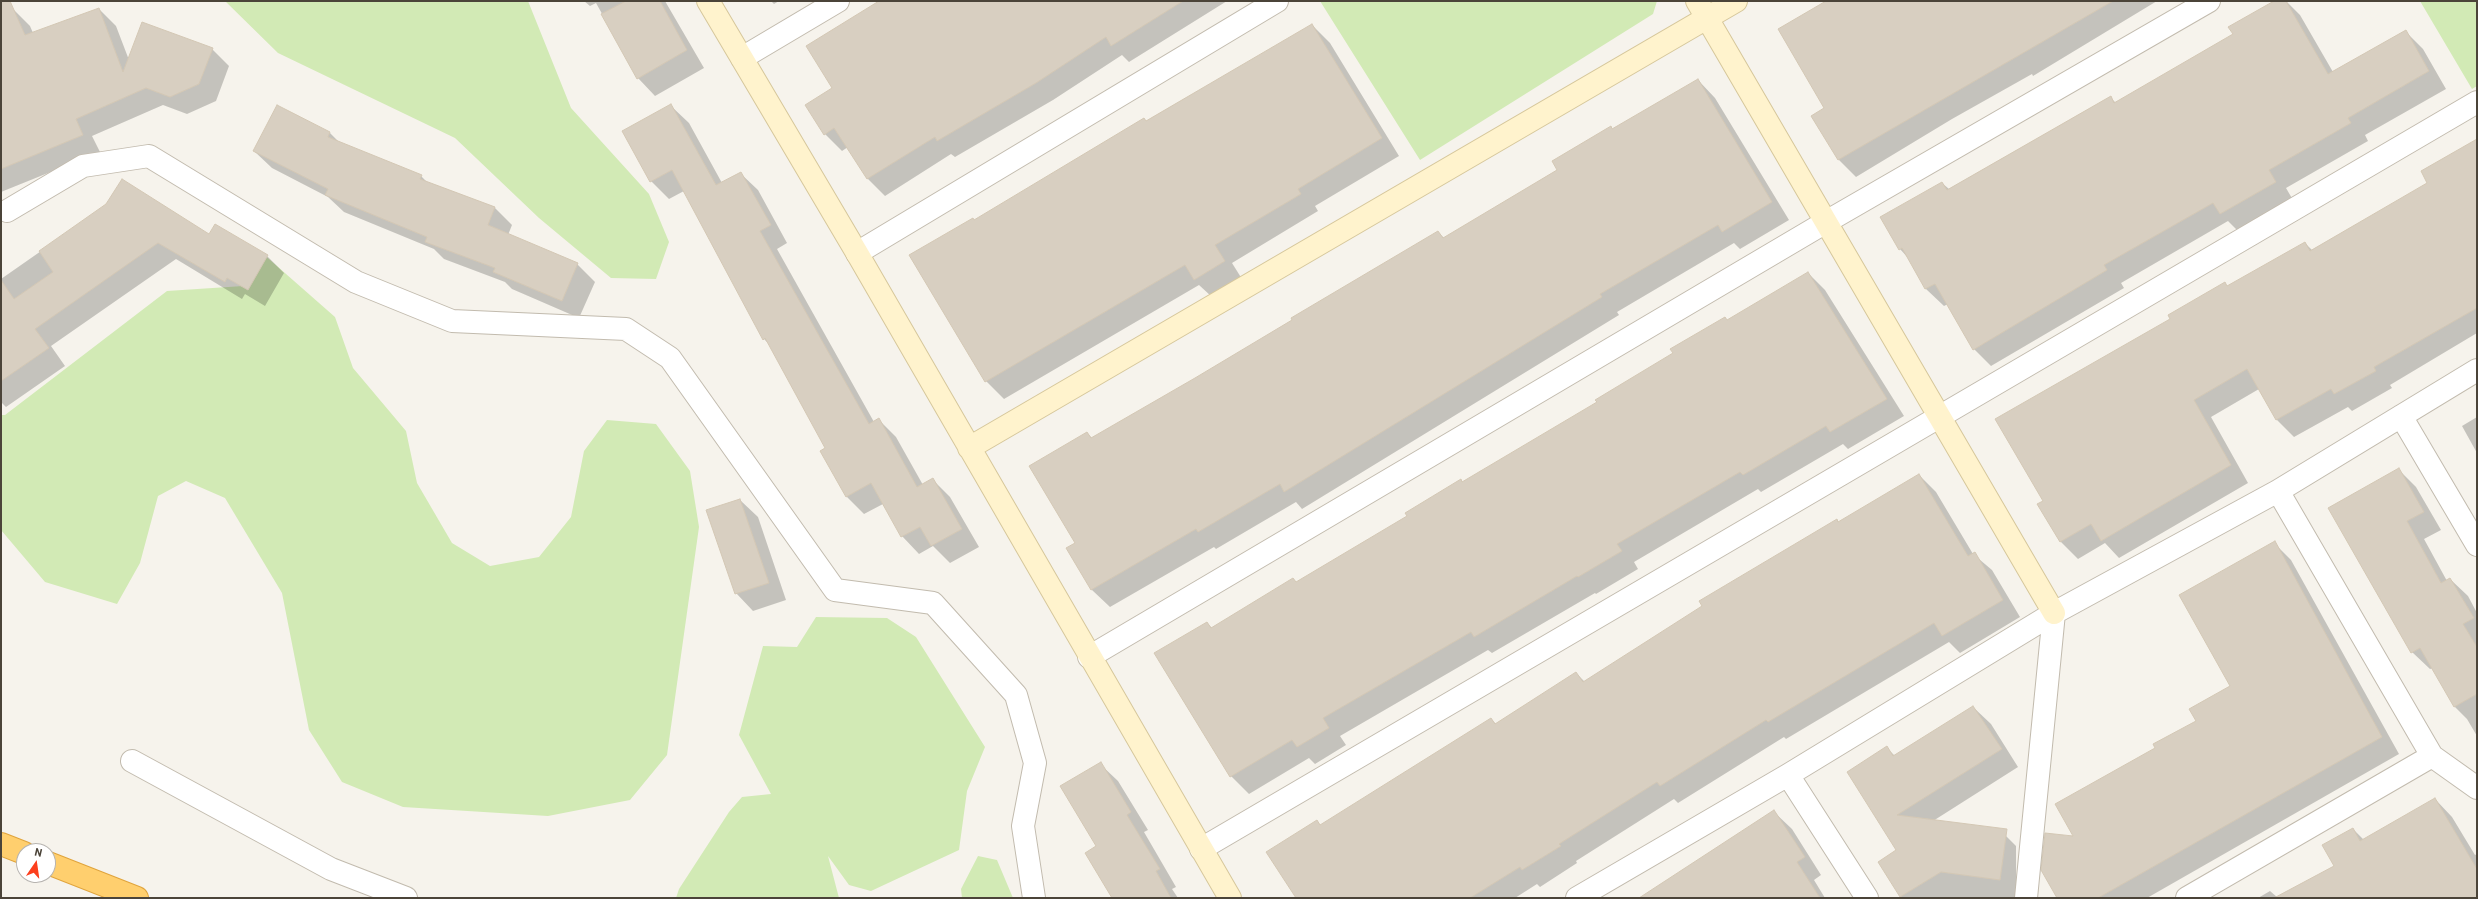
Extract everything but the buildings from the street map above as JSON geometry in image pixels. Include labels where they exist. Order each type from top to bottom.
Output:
[{"type":"highway","points":[[1,844],[16,850]]},
{"type":"highway","points":[[56,866],[137,898]]},
{"type":"street","points":[[708,1],[857,253],[1089,657],[1230,898]]},
{"type":"street","points":[[742,58],[838,1]]},
{"type":"street","points":[[857,253],[1277,1]]},
{"type":"street","points":[[969,448],[1702,9],[1736,1]]},
{"type":"street","points":[[1089,657],[1826,222],[2209,1]]},
{"type":"street","points":[[1702,9],[2054,613],[2026,898]]},
{"type":"street","points":[[1201,849],[1940,418],[2477,102]]},
{"type":"street","points":[[7,211],[83,166],[150,156],[356,282],[452,321],[626,329],[670,358],[835,590],[933,604],[1016,695],[1034,763],[1023,826],[1034,898]]},
{"type":"street","points":[[1576,898],[1788,775],[2054,613],[2278,491],[2477,370]]},
{"type":"street","points":[[2401,416],[2477,545]]},
{"type":"street","points":[[2278,491],[2432,756],[2477,788]]},
{"type":"street","points":[[2188,898],[2432,756]]},
{"type":"street","points":[[132,761],[331,869],[406,898]]},
{"type":"street","points":[[1788,775],[1867,898]]},
{"type":"green space","points":[[225,1],[528,1],[571,108],[649,194],[669,242],[656,279],[611,278],[539,218],[455,138],[278,53]]},
{"type":"green space","points":[[1320,1],[1657,1],[1653,14],[1420,160]]},
{"type":"green space","points":[[2420,1],[2477,1],[2477,86],[2472,89]]},
{"type":"green space","points":[[261,252],[335,317],[353,368],[406,431],[417,483],[452,543],[490,566],[539,557],[571,517],[584,451],[607,420],[656,424],[690,471],[699,527],[667,755],[630,800],[548,816],[403,807],[342,782],[309,730],[282,593],[225,498],[186,481],[158,496],[140,563],[117,604],[45,582],[1,530],[1,415],[5,415],[167,291],[243,286]]},
{"type":"green space","points":[[816,617],[887,618],[916,637],[985,747],[967,791],[959,850],[871,891],[849,885],[828,856],[839,898],[676,898],[679,889],[729,812],[742,797],[771,794],[739,735],[763,646],[797,647]]},
{"type":"green space","points":[[978,856],[997,860],[1013,898],[962,898],[961,889]]}]
